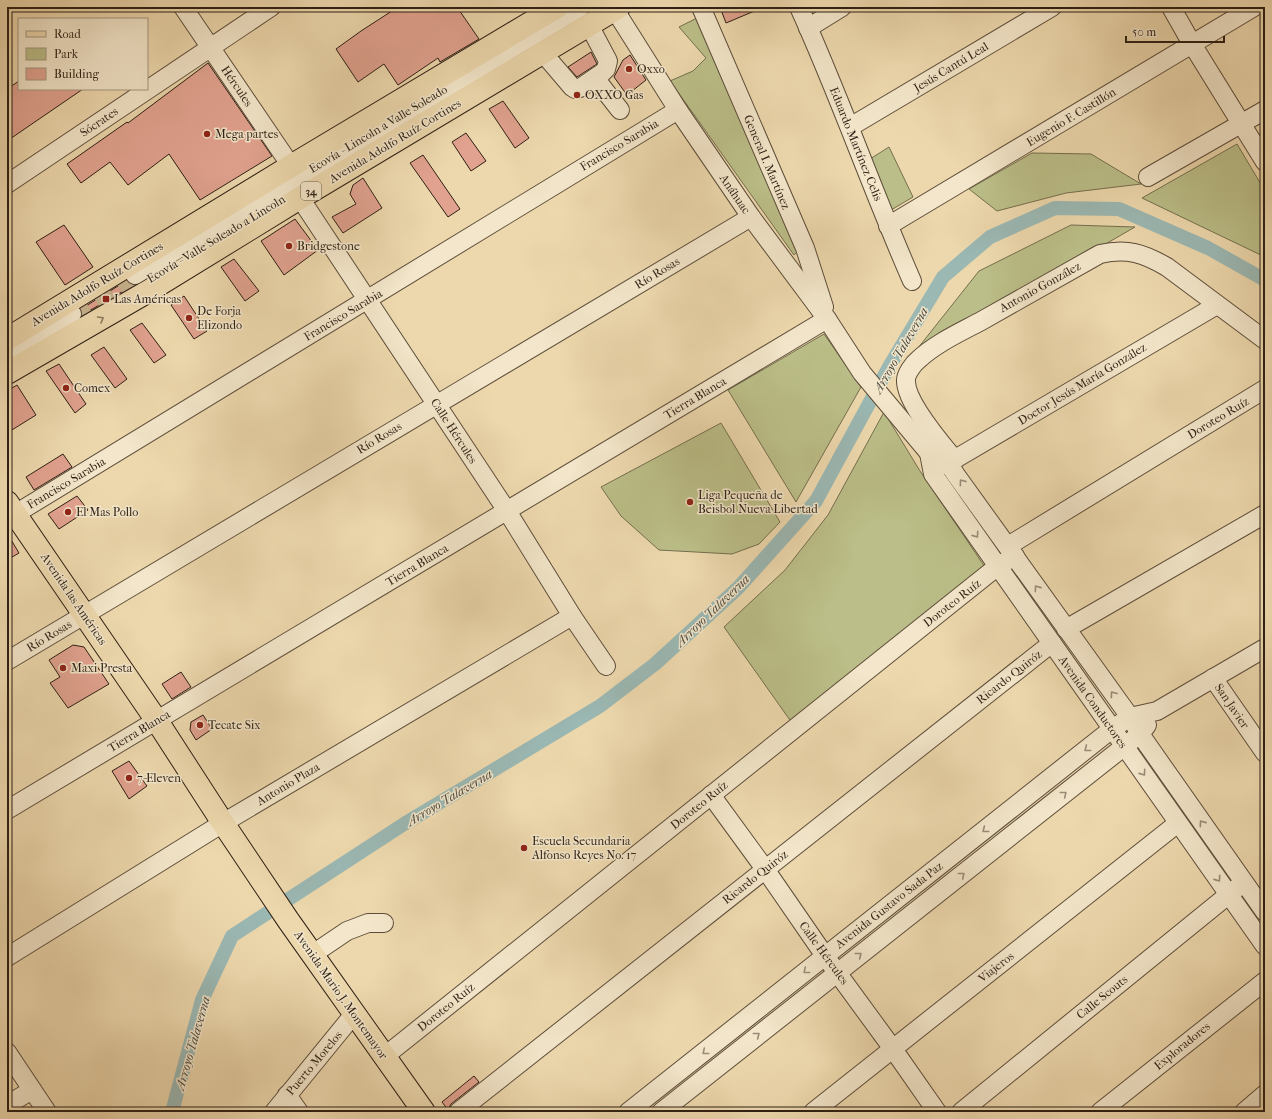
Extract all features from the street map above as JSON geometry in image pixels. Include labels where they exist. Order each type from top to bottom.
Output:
[{"type":"main road","name":"Avenida Adolfo Ruíz Cortines","points":[[7,339],[551,8]]},
{"type":"main road","name":"Avenida Adolfo Ruíz Cortines","points":[[7,373],[147,292],[300,198],[543,53],[603,11]]},
{"type":"main road","name":"Avenida las Américas","points":[[10,511],[84,614],[157,721],[263,882]]},
{"type":"main road","name":"Avenida Mario J. Montemayor","points":[[263,882],[288,920],[424,1112]]},
{"type":"street","name":"Hércules","points":[[183,7],[291,166]]},
{"type":"street","name":"Sócrates","points":[[148,89],[271,7]]},
{"type":"street","name":"General I. Martínez","points":[[701,7],[805,248],[827,319]]},
{"type":"street","name":"Eduardo Martínez Celis","points":[[799,7],[850,127],[888,226],[912,281]]},
{"type":"street","points":[[808,28],[842,7]]},
{"type":"street","name":"Jesús Cantú Leal","points":[[850,127],[1052,7]]},
{"type":"street","points":[[1171,7],[1192,44],[1265,162]]},
{"type":"street","name":"Eugenio F. Castillón","points":[[888,226],[1254,7]]},
{"type":"street","name":"Anáhuac","points":[[603,11],[678,110],[751,217],[827,319],[862,373],[917,438]]},
{"type":"street","points":[[543,53],[575,89],[580,88],[595,78],[606,69],[608,61],[603,11]]},
{"type":"street","name":"Ecovía - Valle Soleado a Lincoln","points":[[138,280],[603,11]]},
{"type":"street","points":[[595,78],[620,110]]},
{"type":"street","name":"Sócrates","points":[[7,184],[147,90]]},
{"type":"street","name":"Francisco Sarabia","points":[[10,511],[368,299],[678,110]]},
{"type":"street","points":[[1148,176],[1265,110]]},
{"type":"street","name":"Calle Hércules","points":[[300,198],[507,511],[572,616],[606,666]]},
{"type":"street","name":"Río Rosas","points":[[7,661],[751,217]]},
{"type":"street","name":"Antonio González","points":[[951,462],[934,433],[913,404],[906,387],[906,378],[918,360],[950,339],[1100,254],[1122,250],[1152,258],[1167,267],[1265,340]]},
{"type":"street","name":"Doctor Jesús María González","points":[[933,474],[1217,305]]},
{"type":"street","points":[[7,353],[75,318],[7,364]]},
{"type":"street","name":"Tierra Blanca","points":[[7,810],[827,319]]},
{"type":"street","name":"Doroteo Ruíz","points":[[385,1056],[998,566],[1011,551],[1265,389]]},
{"type":"street","name":"Avenida Conductores","points":[[917,438],[929,454],[933,474],[1265,946]]},
{"type":"street","name":"Avenida Conductores","points":[[929,454],[951,462],[1011,551],[1130,717],[1140,734],[1265,912]]},
{"type":"street","points":[[1066,629],[1265,514]]},
{"type":"street","name":"Antonio Plaza","points":[[7,957],[223,823],[572,616]]},
{"type":"street","name":"Ricardo Quiróz","points":[[458,1112],[1052,643]]},
{"type":"street","name":"Avenida Gustavo Sada Paz","points":[[628,1112],[1112,729],[1130,717],[1157,711],[1265,648]]},
{"type":"street","name":"San Javier","points":[[1213,678],[1265,753]]},
{"type":"street","name":"Avenida Gustavo Sada Paz","points":[[661,1112],[1140,734],[1157,711]]},
{"type":"street","name":"Calle Hércules","points":[[711,795],[765,869],[824,956],[893,1049],[937,1112]]},
{"type":"street","name":"Viajeros","points":[[813,1112],[1178,823]]},
{"type":"street","name":"Calle Scouts","points":[[960,1112],[1244,883]]},
{"type":"street","points":[[312,954],[347,931],[368,923],[384,923]]},
{"type":"street","name":"Exploradores","points":[[1100,1112],[1265,981]]},
{"type":"street","name":"Puerto Morelos","points":[[274,1112],[354,1014]]},
{"type":"street","points":[[7,1052],[47,1112]]},
{"type":"street","points":[[7,1105],[32,1090]]},
{"type":"street","points":[[1244,1112],[1265,1094]]},
{"type":"street","points":[[287,1095],[299,1112]]},
{"type":"green space","points":[[697,18],[797,252],[794,255],[670,81],[693,71],[706,58],[679,27]]},
{"type":"green space","points":[[1237,144],[1265,191],[1265,257],[1142,198]]},
{"type":"green space","points":[[889,147],[913,197],[891,210],[870,159]]},
{"type":"green space","points":[[1032,153],[1091,154],[1141,184],[1066,193],[997,211],[969,189]]},
{"type":"green space","points":[[1071,225],[1135,227],[914,353],[979,271]]},
{"type":"green space","points":[[824,334],[861,387],[796,502],[728,390]]},
{"type":"green space","points":[[884,412],[920,471],[987,570],[792,723],[724,627],[785,570],[828,515]]},
{"type":"green space","name":"Liga Pequeña de Beisbol Nueva Libertad","points":[[721,423],[780,522],[759,544],[732,554],[659,550],[621,516],[601,487]]},
{"type":"building","points":[[398,7],[457,7],[479,39],[440,62],[438,58],[398,85],[384,64],[358,82],[336,49]]},
{"type":"building","points":[[720,7],[764,7],[726,23]]},
{"type":"building","points":[[591,52],[597,64],[577,77],[568,67]]},
{"type":"building","name":"Oxxo","points":[[630,55],[646,80],[627,95],[614,77],[623,60]]},
{"type":"building","name":"Mega partes","points":[[208,63],[272,156],[200,200],[169,154],[128,185],[110,162],[81,183],[67,164],[127,122],[128,123]]},
{"type":"building","points":[[18,82],[18,90],[82,90],[7,141],[7,89]]},
{"type":"building","points":[[503,101],[529,138],[515,148],[489,109]]},
{"type":"building","points":[[466,133],[486,161],[471,171],[452,142]]},
{"type":"building","points":[[423,155],[460,209],[448,217],[410,163]]},
{"type":"building","points":[[363,178],[382,208],[343,233],[332,217],[356,204],[350,194],[353,185]]},
{"type":"building","name":"Bridgestone","points":[[295,219],[318,250],[284,275],[261,241]]},
{"type":"building","points":[[64,225],[93,267],[65,285],[36,242]]},
{"type":"building","points":[[234,259],[259,291],[245,301],[221,267]]},
{"type":"building","points":[[126,281],[134,285],[82,315],[81,309]]},
{"type":"building","name":"De Forja Elizondo","points":[[184,296],[207,331],[194,339],[171,305]]},
{"type":"building","points":[[142,323],[166,355],[154,363],[130,330]]},
{"type":"building","points":[[104,347],[127,379],[115,388],[91,355]]},
{"type":"building","name":"Comex","points":[[59,364],[86,404],[75,413],[46,371]]},
{"type":"building","points":[[17,385],[36,415],[7,433],[7,391]]},
{"type":"building","points":[[63,454],[72,467],[34,490],[26,477]]},
{"type":"building","name":"El Mas Pollo","points":[[77,496],[88,510],[59,529],[48,514]]},
{"type":"building","points":[[7,533],[19,553],[7,560]]},
{"type":"building","points":[[73,645],[84,647],[109,684],[68,708],[50,683],[60,677],[49,660]]},
{"type":"building","points":[[181,672],[191,687],[172,699],[162,684]]},
{"type":"building","name":"Tecate Six","points":[[203,715],[212,729],[196,740],[190,730],[191,722]]},
{"type":"building","name":"7-Eleven","points":[[129,761],[147,786],[129,799],[112,771]]},
{"type":"building","points":[[474,1076],[479,1082],[451,1104],[448,1110],[442,1102]]},
{"type":"waterway","name":"Arroyo Talaverna","points":[[172,1112],[202,1000],[232,936],[404,824],[600,706],[655,664],[738,588],[816,501],[890,365],[943,277],[990,237],[1055,208],[1119,209],[1208,248],[1265,280]]},
{"type":"tunnel","points":[[72,314],[135,275]]},
{"type":"place","name":"Oxxo","points":[[629,69]]},
{"type":"place","name":"OXXO Gas","points":[[577,95]]},
{"type":"place","name":"Mega partes","points":[[207,134]]},
{"type":"place","name":"Bridgestone","points":[[289,246]]},
{"type":"place","name":"Las Américas","points":[[106,299]]},
{"type":"place","name":"De Forja Elizondo","points":[[189,318]]},
{"type":"place","name":"Comex","points":[[66,388]]},
{"type":"place","name":"Liga Pequeña de Beisbol Nueva Libertad","points":[[690,502]]},
{"type":"place","name":"El Mas Pollo","points":[[68,512]]},
{"type":"place","name":"Maxi Presta","points":[[63,668]]},
{"type":"place","name":"Tecate Six","points":[[200,725]]},
{"type":"place","name":"7-Eleven","points":[[129,778]]},
{"type":"place","name":"Escuela Secundaria Alfonso Reyes No. 17","points":[[524,848]]}]
